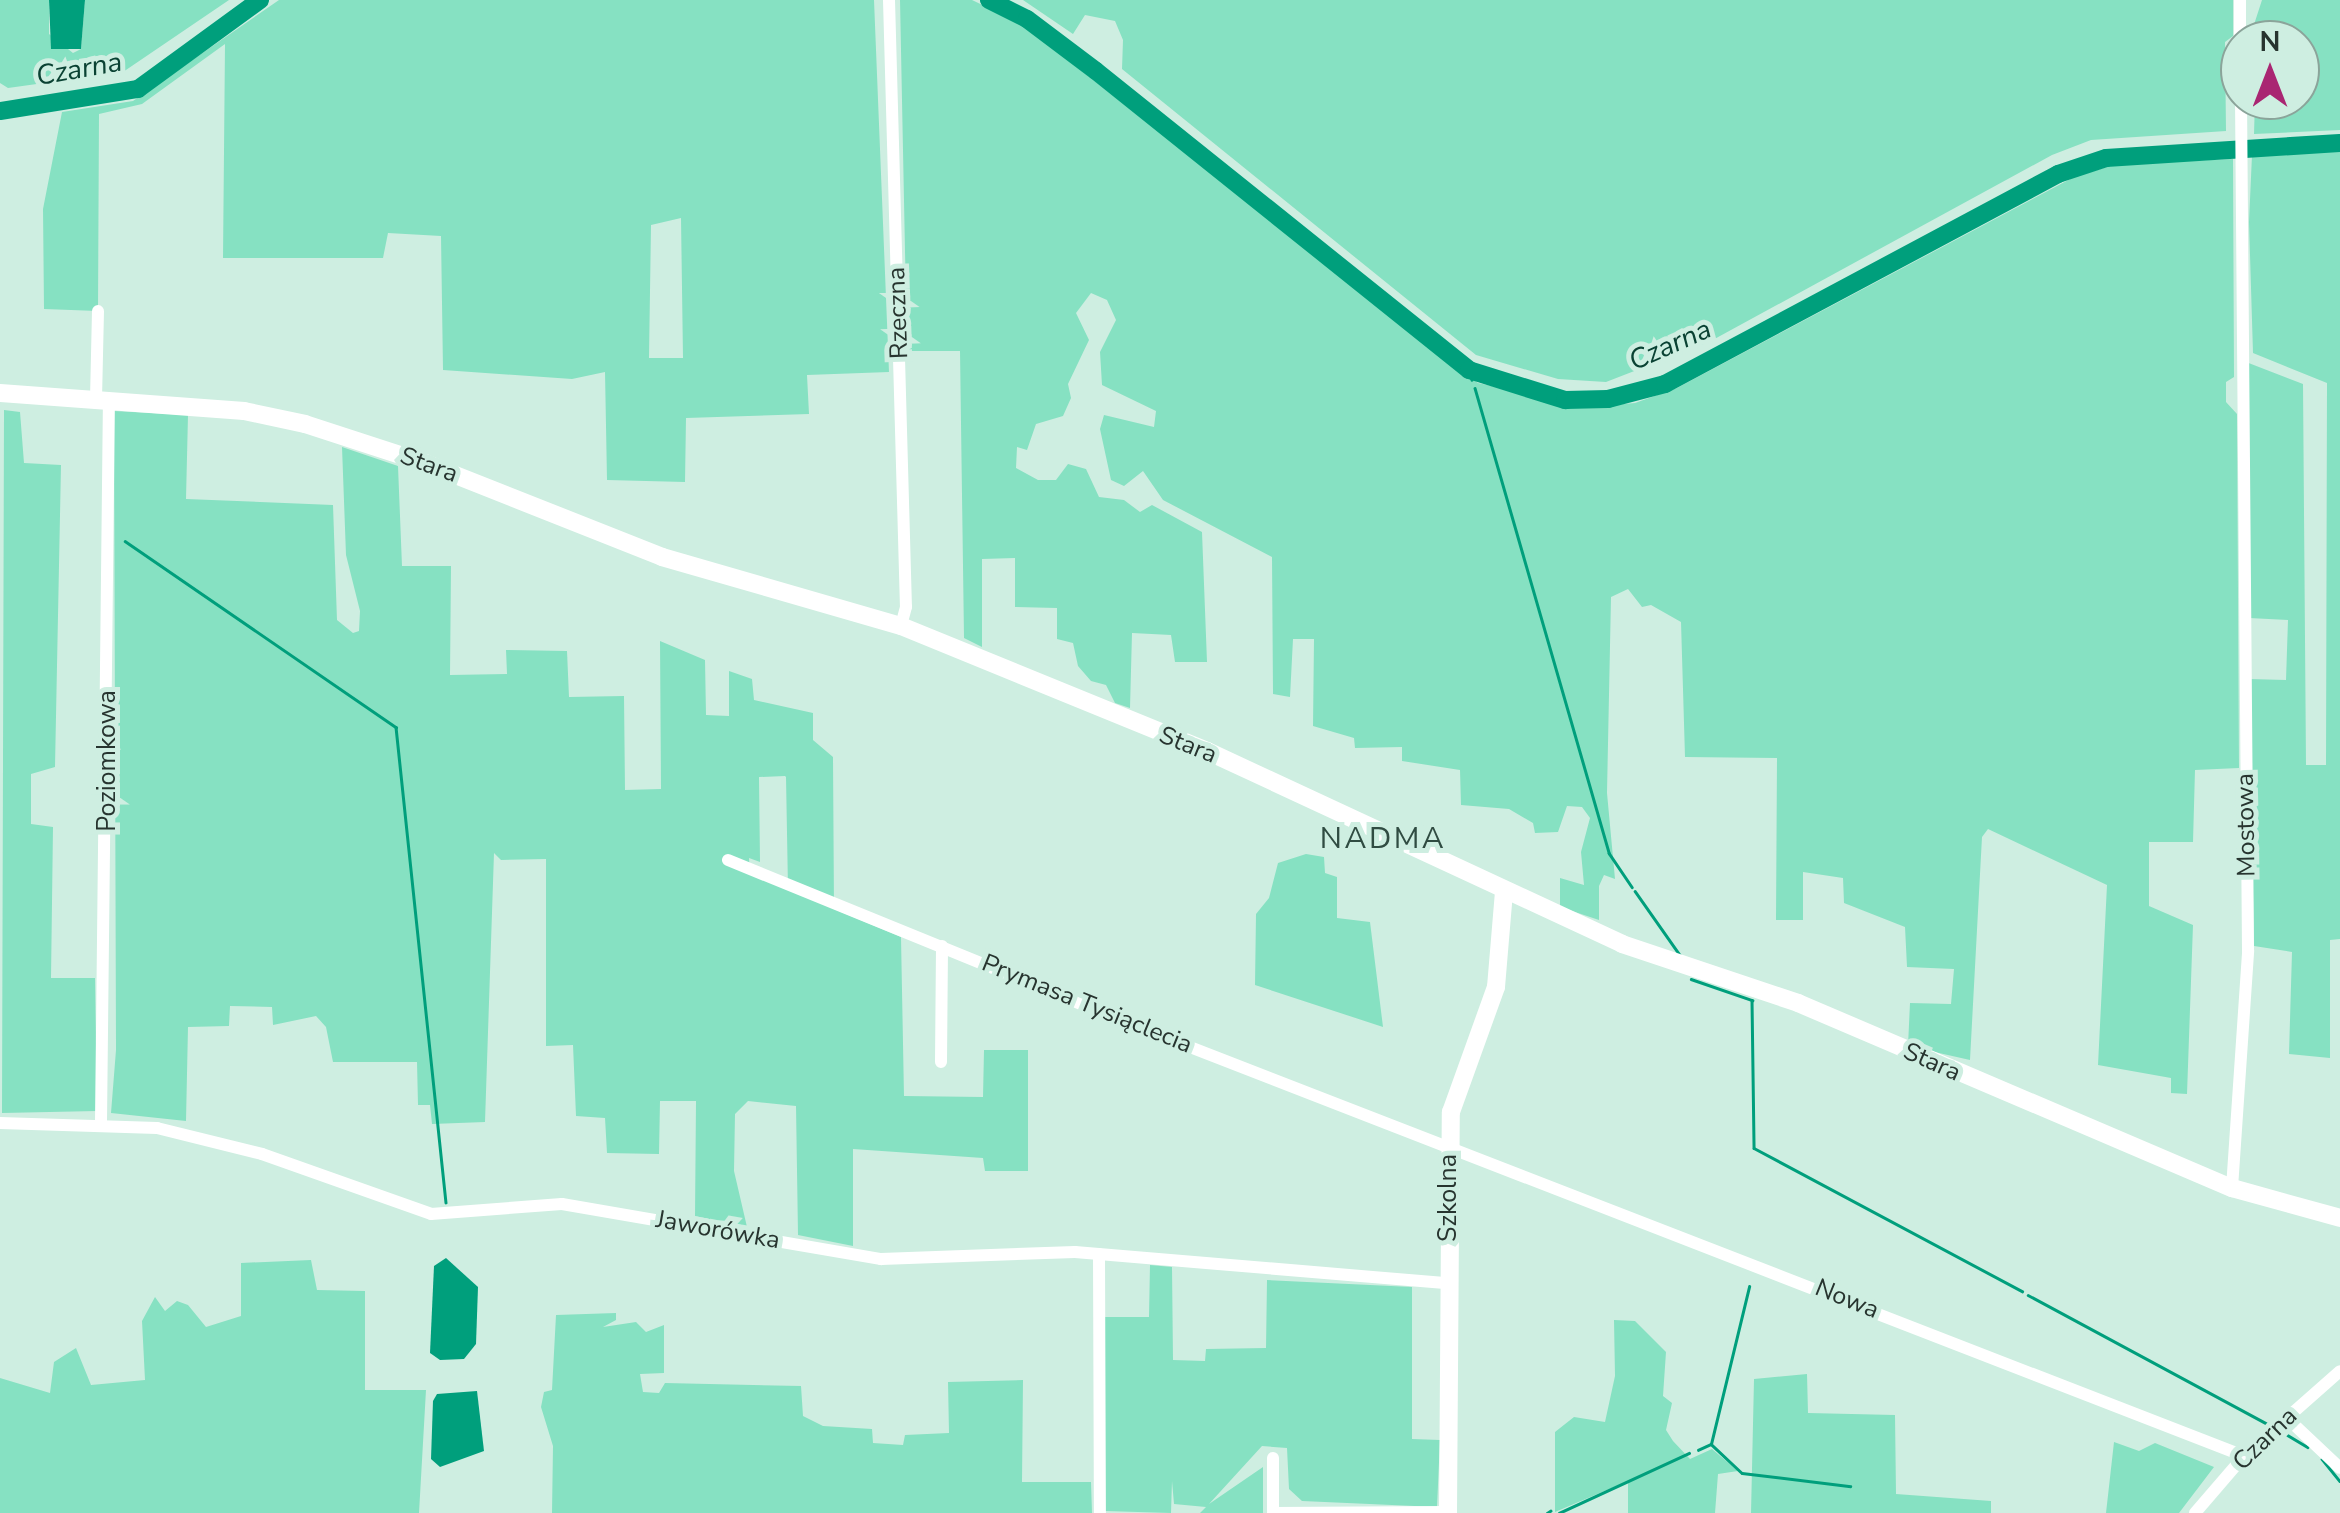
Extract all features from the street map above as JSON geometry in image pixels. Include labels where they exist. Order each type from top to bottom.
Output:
[{"type":"street","name":"Rzeczna","points":[[889,0],[906,592],[901,626]]},
{"type":"street","name":"Mostowa","points":[[2232,1188],[2248,950],[2241,120]]},
{"type":"street","name":"Poziomkowa","points":[[98,311],[102,400],[102,1122]]},
{"type":"street","name":"Stara","points":[[0,393],[244,410],[341,434],[662,557],[901,626],[1207,751],[1622,944],[1852,1025],[2232,1188],[2340,1218]]},
{"type":"street","name":"Prymasa Tysiąclecia","points":[[728,860],[1448,1145]]},
{"type":"street","name":"Szkolna","points":[[1448,1512],[1448,1145],[1460,1074],[1496,987],[1504,892]]},
{"type":"street","points":[[941,1062],[942,946]]},
{"type":"street","name":"Jaworówka","points":[[0,1122],[102,1122],[241,1148],[431,1214],[568,1205],[881,1260],[1098,1254],[1448,1283]]},
{"type":"street","name":"Nowa","points":[[1448,1145],[2244,1456]]},
{"type":"street","points":[[1098,1254],[1100,1513]]},
{"type":"street","name":"Czarna","points":[[2194,1513],[2244,1456],[2340,1371]]},
{"type":"street","points":[[2278,1424],[2340,1468]]},
{"type":"street","points":[[1273,1458],[1273,1511],[1448,1512]]},
{"type":"shaded area","points":[[0,0],[49,0],[49,34],[73,53],[81,49],[85,0],[229,0],[123,72],[8,88],[0,83]]},
{"type":"shaded area","points":[[49,0],[85,0],[81,49],[51,49]]},
{"type":"shaded area","points":[[279,0],[874,0],[889,372],[807,375],[809,414],[686,418],[685,482],[607,480],[605,372],[572,379],[443,370],[441,236],[388,233],[383,258],[223,258],[225,44],[142,104],[99,114],[98,311],[44,309],[43,209],[62,112],[133,101]],"holes":[[[681,218],[683,358],[649,358],[651,225]]]},
{"type":"shaded area","points":[[900,0],[972,0],[1022,24],[1478,383],[1589,407],[1635,403],[1677,388],[2074,177],[2117,164],[2233,159],[2234,377],[2226,382],[2226,402],[2237,414],[2239,768],[2195,770],[2193,842],[2149,842],[2149,906],[2193,925],[2187,1094],[2171,1093],[2171,1078],[2098,1065],[2107,885],[1988,829],[1982,837],[1970,1060],[1908,1046],[1910,1003],[1951,1004],[1954,969],[1907,967],[1905,927],[1844,903],[1843,878],[1803,872],[1803,920],[1776,920],[1777,758],[1685,757],[1681,622],[1651,605],[1642,607],[1628,589],[1611,597],[1607,793],[1615,879],[1604,875],[1599,886],[1599,920],[1560,907],[1560,878],[1584,885],[1581,852],[1590,818],[1582,807],[1567,806],[1558,832],[1535,833],[1533,823],[1509,809],[1461,805],[1460,770],[1402,761],[1402,747],[1355,748],[1354,738],[1313,726],[1314,639],[1293,639],[1290,697],[1273,694],[1272,557],[1163,500],[1143,471],[1124,486],[1111,480],[1100,429],[1104,415],[1154,427],[1156,411],[1102,385],[1100,352],[1116,320],[1107,300],[1091,293],[1076,313],[1089,340],[1068,384],[1071,398],[1063,416],[1036,424],[1027,450],[1017,447],[1016,468],[1038,480],[1056,480],[1068,464],[1086,469],[1099,497],[1124,500],[1140,512],[1152,505],[1202,532],[1207,662],[1175,662],[1171,635],[1132,633],[1130,708],[1115,703],[1106,685],[1091,681],[1078,666],[1073,643],[1057,639],[1057,608],[1015,607],[1015,558],[982,559],[982,647],[964,638],[960,351],[907,351]]},
{"type":"shaded area","points":[[1023,0],[2233,0],[2233,20],[2220,20],[2220,120],[2226,120],[2226,131],[2091,140],[2052,155],[1709,342],[1606,382],[1558,379],[1476,355],[1122,69],[1123,40],[1115,21],[1085,15],[1073,34]]},
{"type":"shaded area","points":[[2262,0],[2340,0],[2340,130],[2254,134],[2254,120],[2320,120],[2320,20],[2256,20]]},
{"type":"shaded area","points":[[2340,151],[2340,939],[2330,940],[2330,1058],[2289,1054],[2292,952],[2254,946],[2249,679],[2286,680],[2288,620],[2249,618],[2246,362],[2303,384],[2306,765],[2326,765],[2327,383],[2253,353],[2249,222],[2252,155]]},
{"type":"shaded area","points":[[4,410],[20,412],[24,463],[61,465],[55,767],[31,774],[31,824],[53,827],[51,978],[95,978],[97,1111],[2,1113]]},
{"type":"shaded area","points":[[114,411],[188,415],[186,499],[333,505],[337,620],[353,633],[359,631],[360,611],[346,555],[342,447],[398,466],[402,566],[451,566],[450,675],[507,674],[506,650],[567,651],[569,697],[624,696],[625,790],[661,789],[660,641],[705,660],[706,715],[729,716],[729,671],[752,679],[754,700],[813,713],[813,740],[833,757],[834,909],[901,937],[904,1096],[983,1097],[984,1050],[1028,1050],[1028,1171],[985,1171],[983,1158],[853,1149],[853,1246],[798,1235],[796,1106],[748,1101],[735,1114],[734,1171],[747,1227],[695,1216],[696,1101],[660,1101],[659,1154],[607,1153],[605,1118],[576,1116],[573,1045],[546,1046],[546,859],[501,860],[494,853],[485,1122],[432,1124],[430,1105],[418,1105],[417,1062],[333,1062],[326,1027],[316,1016],[273,1025],[272,1007],[230,1006],[229,1026],[188,1027],[186,1121],[111,1113],[116,1050]],"holes":[[[759,777],[786,777],[788,889],[750,874],[749,858],[760,862]]]},
{"type":"shaded area","points":[[1306,854],[1324,857],[1325,873],[1337,877],[1337,918],[1370,922],[1383,1027],[1255,985],[1256,914],[1269,898],[1278,863]]},
{"type":"shaded area","points":[[446,1258],[478,1287],[476,1344],[464,1359],[440,1360],[430,1353],[434,1266]]},
{"type":"shaded area","points":[[311,1260],[317,1290],[365,1291],[365,1390],[426,1390],[419,1513],[0,1513],[0,1378],[50,1393],[54,1362],[76,1348],[91,1385],[145,1380],[142,1321],[155,1297],[165,1311],[177,1301],[188,1305],[206,1327],[241,1316],[241,1263]]},
{"type":"shaded area","points":[[1150,1265],[1172,1267],[1173,1360],[1205,1361],[1206,1349],[1266,1348],[1267,1280],[1412,1287],[1412,1439],[1440,1440],[1437,1507],[1302,1501],[1289,1489],[1287,1448],[1262,1446],[1209,1504],[1263,1467],[1263,1513],[1200,1513],[1206,1507],[1174,1504],[1172,1481],[1171,1513],[1105,1511],[1105,1317],[1149,1317]]},
{"type":"shaded area","points":[[616,1313],[616,1320],[603,1327],[636,1322],[646,1332],[664,1325],[664,1373],[640,1374],[643,1392],[659,1393],[665,1383],[801,1386],[803,1416],[823,1426],[872,1429],[873,1443],[903,1445],[905,1435],[949,1433],[948,1382],[1023,1380],[1022,1482],[1091,1482],[1092,1513],[552,1513],[553,1446],[541,1407],[544,1392],[552,1390],[556,1315]]},
{"type":"shaded area","points":[[1614,1320],[1635,1321],[1666,1352],[1663,1396],[1672,1403],[1666,1430],[1673,1441],[1690,1459],[1712,1449],[1738,1471],[1718,1474],[1715,1513],[1628,1513],[1628,1481],[1555,1512],[1555,1432],[1574,1417],[1605,1422],[1615,1376]]},
{"type":"shaded area","points":[[1807,1374],[1808,1413],[1895,1415],[1896,1494],[1991,1501],[1991,1513],[1751,1513],[1754,1379]]},
{"type":"shaded area","points":[[477,1391],[484,1451],[440,1467],[431,1459],[433,1401],[437,1394]]},
{"type":"shaded area","points":[[2114,1442],[2139,1451],[2155,1443],[2214,1467],[2179,1513],[2106,1513]]},
{"type":"waterway","name":"Czarna","points":[[0,111],[138,89],[260,0]]},
{"type":"waterway","name":"Czarna","points":[[989,0],[1027,19],[1096,71],[1469,370],[1565,400],[1608,399],[1665,384],[2058,174],[2106,158],[2340,143]]},
{"type":"waterway","points":[[1469,370],[1472,380]]},
{"type":"waterway","points":[[1475,388],[1609,853],[1632,887]]},
{"type":"waterway","points":[[125,541],[396,727],[446,1202]]},
{"type":"waterway","points":[[1635,891],[1680,955]]},
{"type":"waterway","points":[[1691,979],[1752,1000],[1754,1148],[2022,1291]]},
{"type":"waterway","points":[[1698,1450],[1711,1444],[1749,1287]]},
{"type":"waterway","points":[[2028,1295],[2269,1425]]},
{"type":"waterway","points":[[2281,1431],[2308,1447]]},
{"type":"waterway","points":[[1711,1444],[1742,1473],[1850,1486]]},
{"type":"waterway","points":[[1559,1513],[1689,1453]]},
{"type":"waterway","points":[[2322,1459],[2340,1481]]},
{"type":"district","name":"NADMA","points":[[1383,839]]}]
